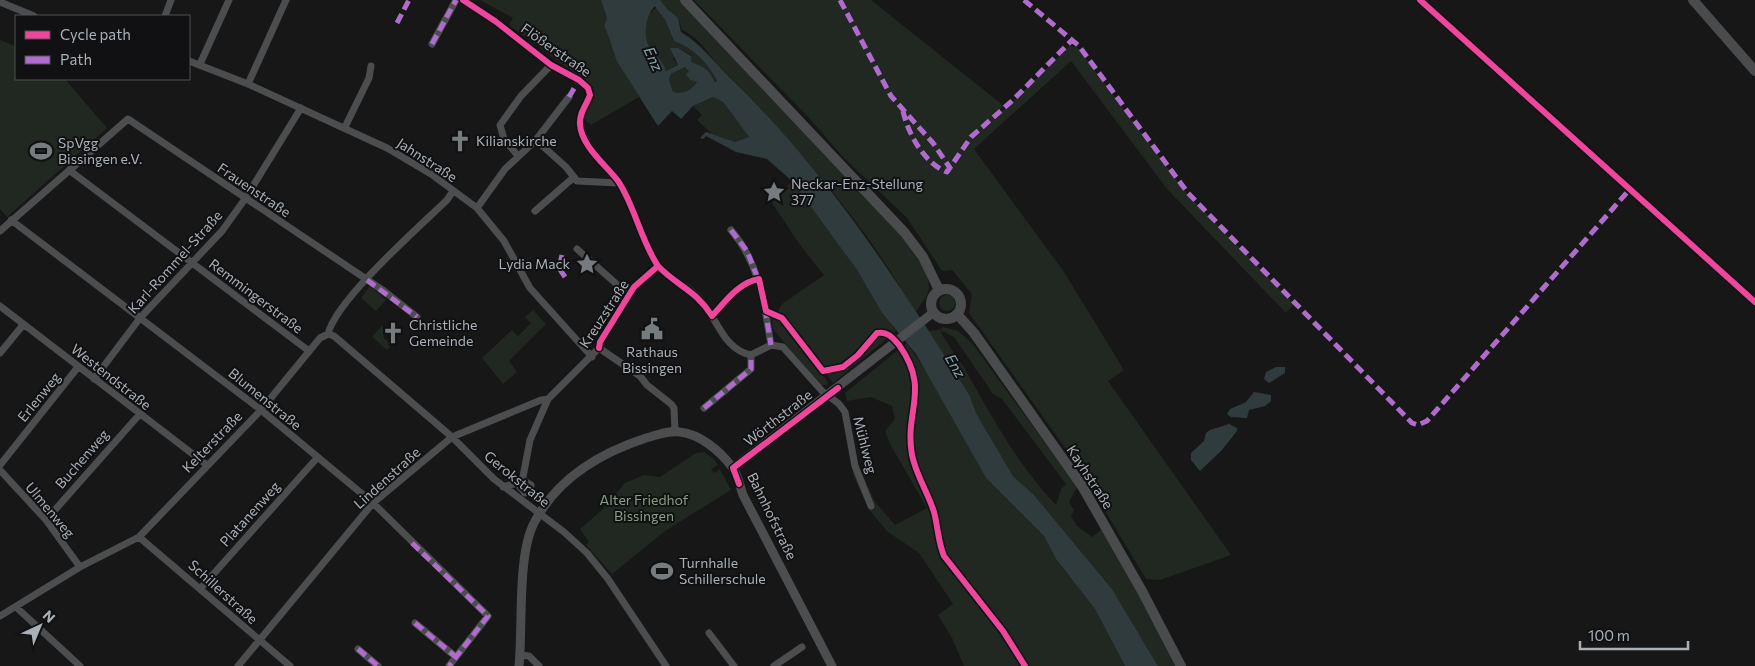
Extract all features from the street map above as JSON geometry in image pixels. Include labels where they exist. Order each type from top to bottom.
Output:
[{"type":"main road","points":[[685,0],[905,233],[923,257],[940,290]]},
{"type":"main road","points":[[1692,0],[1755,71]]},
{"type":"main road","points":[[946,289],[957,293],[962,304],[957,314],[945,319],[932,314],[931,302],[940,290],[946,289]]},
{"type":"main road","name":"Kayhstraße","points":[[957,314],[974,333],[1082,486],[1142,591],[1181,666]]},
{"type":"street","points":[[165,15],[171,0]]},
{"type":"street","points":[[200,64],[229,0]]},
{"type":"street","points":[[248,84],[286,0]]},
{"type":"street","points":[[432,44],[456,0]]},
{"type":"street","name":"Flößerstraße","points":[[463,0],[495,21],[551,65],[579,80],[588,88],[590,95],[581,114],[580,124],[583,136],[597,157],[619,183],[658,266],[668,276],[700,298],[731,345],[738,351],[751,354]]},
{"type":"street","points":[[0,2],[32,15]]},
{"type":"street","name":"Jahnstraße","points":[[190,61],[248,84],[344,127],[415,164],[477,208],[504,241],[530,288],[592,357]]},
{"type":"street","points":[[518,156],[504,139],[500,125],[522,96],[551,65]]},
{"type":"street","points":[[344,127],[369,78],[371,66]]},
{"type":"street","points":[[477,208],[494,183],[518,156],[536,140],[569,97]]},
{"type":"street","name":"Karl-Rommel-Straße","points":[[94,379],[140,318],[222,231],[245,199],[301,108]]},
{"type":"street","name":"Frauenstraße","points":[[69,170],[128,120],[367,280],[417,317]]},
{"type":"street","points":[[536,140],[566,167],[577,181],[619,183]]},
{"type":"street","points":[[0,232],[11,220],[69,170]]},
{"type":"street","name":"Remmingerstraße","points":[[69,170],[309,351]]},
{"type":"street","points":[[535,211],[574,178]]},
{"type":"street","name":"Kelterstraße","points":[[0,616],[80,567],[139,537],[261,410],[320,338],[328,334],[333,320],[367,280],[447,200],[453,191]]},
{"type":"street","name":"Blumenstraße","points":[[11,220],[261,410],[373,504],[488,616],[456,656]]},
{"type":"street","points":[[731,230],[747,251],[756,271],[766,311],[771,345]]},
{"type":"street","points":[[577,249],[630,296]]},
{"type":"street","name":"Kreuzstraße","points":[[503,488],[522,482],[530,440],[548,399],[592,357],[634,287],[658,266]]},
{"type":"street","name":"Westendstraße","points":[[0,306],[139,415],[207,465]]},
{"type":"street","name":"Wörthstraße","points":[[733,468],[932,314]]},
{"type":"street","points":[[0,353],[23,325]]},
{"type":"street","name":"Gerokstraße","points":[[328,334],[334,336],[452,437],[503,488],[564,532],[596,562],[666,666]]},
{"type":"street","points":[[704,408],[751,370],[751,354],[771,345],[776,345],[789,352],[827,396]]},
{"type":"street","points":[[519,666],[524,558],[528,535],[540,513],[559,488],[587,465],[620,448],[675,431],[674,408],[671,404],[647,385],[640,376],[599,348]]},
{"type":"street","name":"Erlenweg","points":[[0,465],[78,367]]},
{"type":"street","name":"Mühlweg","points":[[827,396],[839,404],[845,412],[855,466],[871,506]]},
{"type":"street","name":"Lindenstraße","points":[[238,666],[373,504],[452,437],[541,400],[548,399]]},
{"type":"street","name":"Buchenweg","points":[[46,520],[139,415]]},
{"type":"street","name":"Bahnhofstraße","points":[[675,431],[702,439],[733,468],[743,495],[832,666]]},
{"type":"street","name":"Platanenweg","points":[[201,588],[317,458]]},
{"type":"street","name":"Ulmenweg","points":[[0,470],[46,520],[80,567]]},
{"type":"street","name":"Schillerstraße","points":[[139,537],[290,666]]},
{"type":"street","points":[[16,607],[80,666]]},
{"type":"street","points":[[414,623],[456,656],[449,666]]},
{"type":"street","points":[[709,633],[734,666]]},
{"type":"street","points":[[774,666],[802,647]]},
{"type":"street","points":[[358,649],[378,666]]},
{"type":"street","points":[[520,655],[529,656],[539,666]]},
{"type":"green space","points":[[480,0],[601,0],[607,18],[604,26],[618,63],[639,97],[591,125],[582,117],[589,93],[594,88],[509,25],[513,18]]},
{"type":"green space","points":[[660,0],[680,0],[902,237],[921,264],[928,280],[929,288],[927,295],[916,312],[852,216],[781,132],[724,72],[700,43],[689,33],[682,30],[678,18],[668,12],[664,17],[674,41],[699,56],[717,81],[715,82],[690,62],[691,55],[678,48],[673,59],[678,65],[666,71],[649,46],[646,34],[647,21],[653,10],[664,5]]},
{"type":"green space","points":[[694,0],[871,0],[1004,106],[992,114],[994,117],[1006,108],[1070,46],[1078,48],[1187,194],[1294,304],[1286,313],[1167,189],[1071,61],[974,149],[1064,272],[1124,370],[1108,381],[1231,555],[1160,580],[1146,579],[1078,466],[969,313],[972,294],[952,270],[942,271],[907,218],[844,158],[809,118]]},
{"type":"green space","name":"SpVgg Bissingen e.V.","points":[[0,40],[15,46],[15,80],[66,80],[107,128],[7,217],[0,209]]},
{"type":"green space","points":[[685,67],[697,82],[686,91],[680,93],[673,92],[669,79],[671,74]]},
{"type":"green space","points":[[713,97],[723,102],[749,137],[735,142],[712,134],[697,120],[702,115],[693,106]]},
{"type":"green space","points":[[792,181],[857,270],[882,313],[896,331],[833,383],[778,311],[782,304],[824,275],[800,245],[772,203]]},
{"type":"green space","points":[[370,286],[386,300],[376,311],[361,298]]},
{"type":"green space","points":[[947,295],[953,297],[955,303],[953,309],[947,311],[941,309],[939,303],[941,297]]},
{"type":"green space","points":[[533,310],[546,324],[509,361],[517,372],[503,384],[482,358],[512,330],[518,336],[531,323],[525,317]]},
{"type":"green space","points":[[772,317],[780,318],[828,382],[827,385],[820,385],[773,329]]},
{"type":"green space","points":[[382,326],[388,331],[383,337],[391,345],[387,350],[372,337]]},
{"type":"green space","points":[[943,327],[958,331],[972,343],[1077,487],[1069,502],[1074,510],[1071,516],[1077,526],[1092,537],[1101,530],[1120,559],[1178,666],[1158,666],[1112,589],[1034,495],[1013,476],[976,413],[970,396],[928,331],[939,330]],"holes":[[[940,330],[954,337],[993,394],[1002,399],[1066,484],[1061,489],[1056,505],[1042,490],[1018,457]]]},
{"type":"green space","points":[[907,343],[930,377],[986,478],[1044,536],[1056,559],[1095,609],[1125,666],[964,666],[952,638],[938,615],[953,604],[919,553],[888,532],[870,511],[854,477],[851,462],[856,461],[875,502],[895,525],[927,508],[890,444],[885,431],[895,419],[892,406],[871,397],[847,401],[845,393]]},
{"type":"green space","name":"Alter Friedhof Bissingen","points":[[704,452],[713,458],[718,465],[711,469],[714,473],[720,469],[731,490],[665,531],[612,574],[586,545],[589,542],[580,529],[602,510],[625,483],[644,475],[660,477],[696,453]]},
{"type":"water","name":"Enz","points":[[601,0],[660,0],[664,7],[660,11],[655,6],[649,15],[646,26],[646,38],[650,48],[661,61],[666,71],[678,65],[670,48],[678,48],[691,56],[691,62],[705,69],[710,73],[715,82],[717,81],[699,56],[674,41],[664,17],[670,11],[678,18],[681,32],[707,54],[798,151],[860,230],[916,312],[970,396],[976,413],[1013,476],[1034,495],[1112,589],[1158,666],[1125,666],[1095,609],[1056,559],[1044,536],[986,478],[916,354],[882,313],[857,270],[792,181],[767,159],[736,152],[706,136],[703,139],[700,138],[706,132],[735,142],[749,137],[723,102],[713,97],[693,106],[681,119],[672,111],[658,126],[616,59],[604,26],[607,18]],"holes":[[[685,67],[689,72],[686,74],[690,80],[697,82],[695,85],[680,93],[673,92],[669,79],[671,74]]]},
{"type":"water","points":[[1276,367],[1285,367],[1285,373],[1269,383],[1264,379],[1266,372]]},
{"type":"water","points":[[1254,392],[1271,395],[1271,401],[1265,406],[1249,410],[1247,418],[1231,417],[1227,414],[1230,409],[1246,402]]},
{"type":"water","points":[[1229,424],[1237,428],[1237,431],[1222,450],[1200,471],[1191,460],[1191,453],[1204,441],[1206,433]]},
{"type":"waterway","points":[[655,0],[672,22]]},
{"type":"marked path","points":[[397,23],[409,0]]},
{"type":"marked path","points":[[432,44],[456,0]]},
{"type":"marked path","points":[[840,0],[891,96],[933,143],[950,168]]},
{"type":"marked path","points":[[1024,0],[1079,46],[1188,193],[1412,423],[1418,425],[1427,421],[1630,189]]},
{"type":"marked path","points":[[903,111],[905,120],[919,147],[932,162],[947,172],[971,137],[1013,100],[1073,39]]},
{"type":"marked path","points":[[569,97],[579,80]]},
{"type":"marked path","points":[[731,230],[747,251],[760,284]]},
{"type":"marked path","points":[[562,255],[559,268],[565,277]]},
{"type":"marked path","points":[[367,280],[417,317]]},
{"type":"marked path","points":[[765,308],[771,345]]},
{"type":"marked path","points":[[704,408],[751,369],[751,355]]},
{"type":"marked path","points":[[412,543],[488,616],[449,666]]},
{"type":"marked path","points":[[415,623],[456,657]]},
{"type":"marked path","points":[[358,649],[378,666]]},
{"type":"cycle path","points":[[463,0],[495,21],[551,65],[579,80],[588,88],[590,95],[580,120],[581,132],[585,140],[624,190],[658,266],[693,294],[712,316],[739,288],[759,279],[766,311],[782,318],[823,371],[843,367],[858,355],[877,333],[887,334],[899,345],[908,361],[915,388],[910,439],[912,455],[916,470],[934,512],[944,556],[1003,631],[1025,666]]},
{"type":"cycle path","points":[[1420,0],[1755,302]]},
{"type":"cycle path","points":[[599,348],[600,342],[634,287],[658,266]]},
{"type":"cycle path","points":[[739,484],[733,468],[838,388]]},
{"type":"place","name":"Kilianskirche","points":[[460,141]]},
{"type":"place","name":"SpVgg Bissingen e.V.","points":[[41,151]]},
{"type":"place","name":"Neckar-Enz-Stellung 377","points":[[774,192]]},
{"type":"place","name":"Lydia Mack","points":[[587,264]]},
{"type":"place","name":"Rathaus Bissingen","points":[[652,329]]},
{"type":"place","name":"Christliche Gemeinde","points":[[393,333]]},
{"type":"place","name":"Turnhalle Schillerschule","points":[[662,571]]}]
